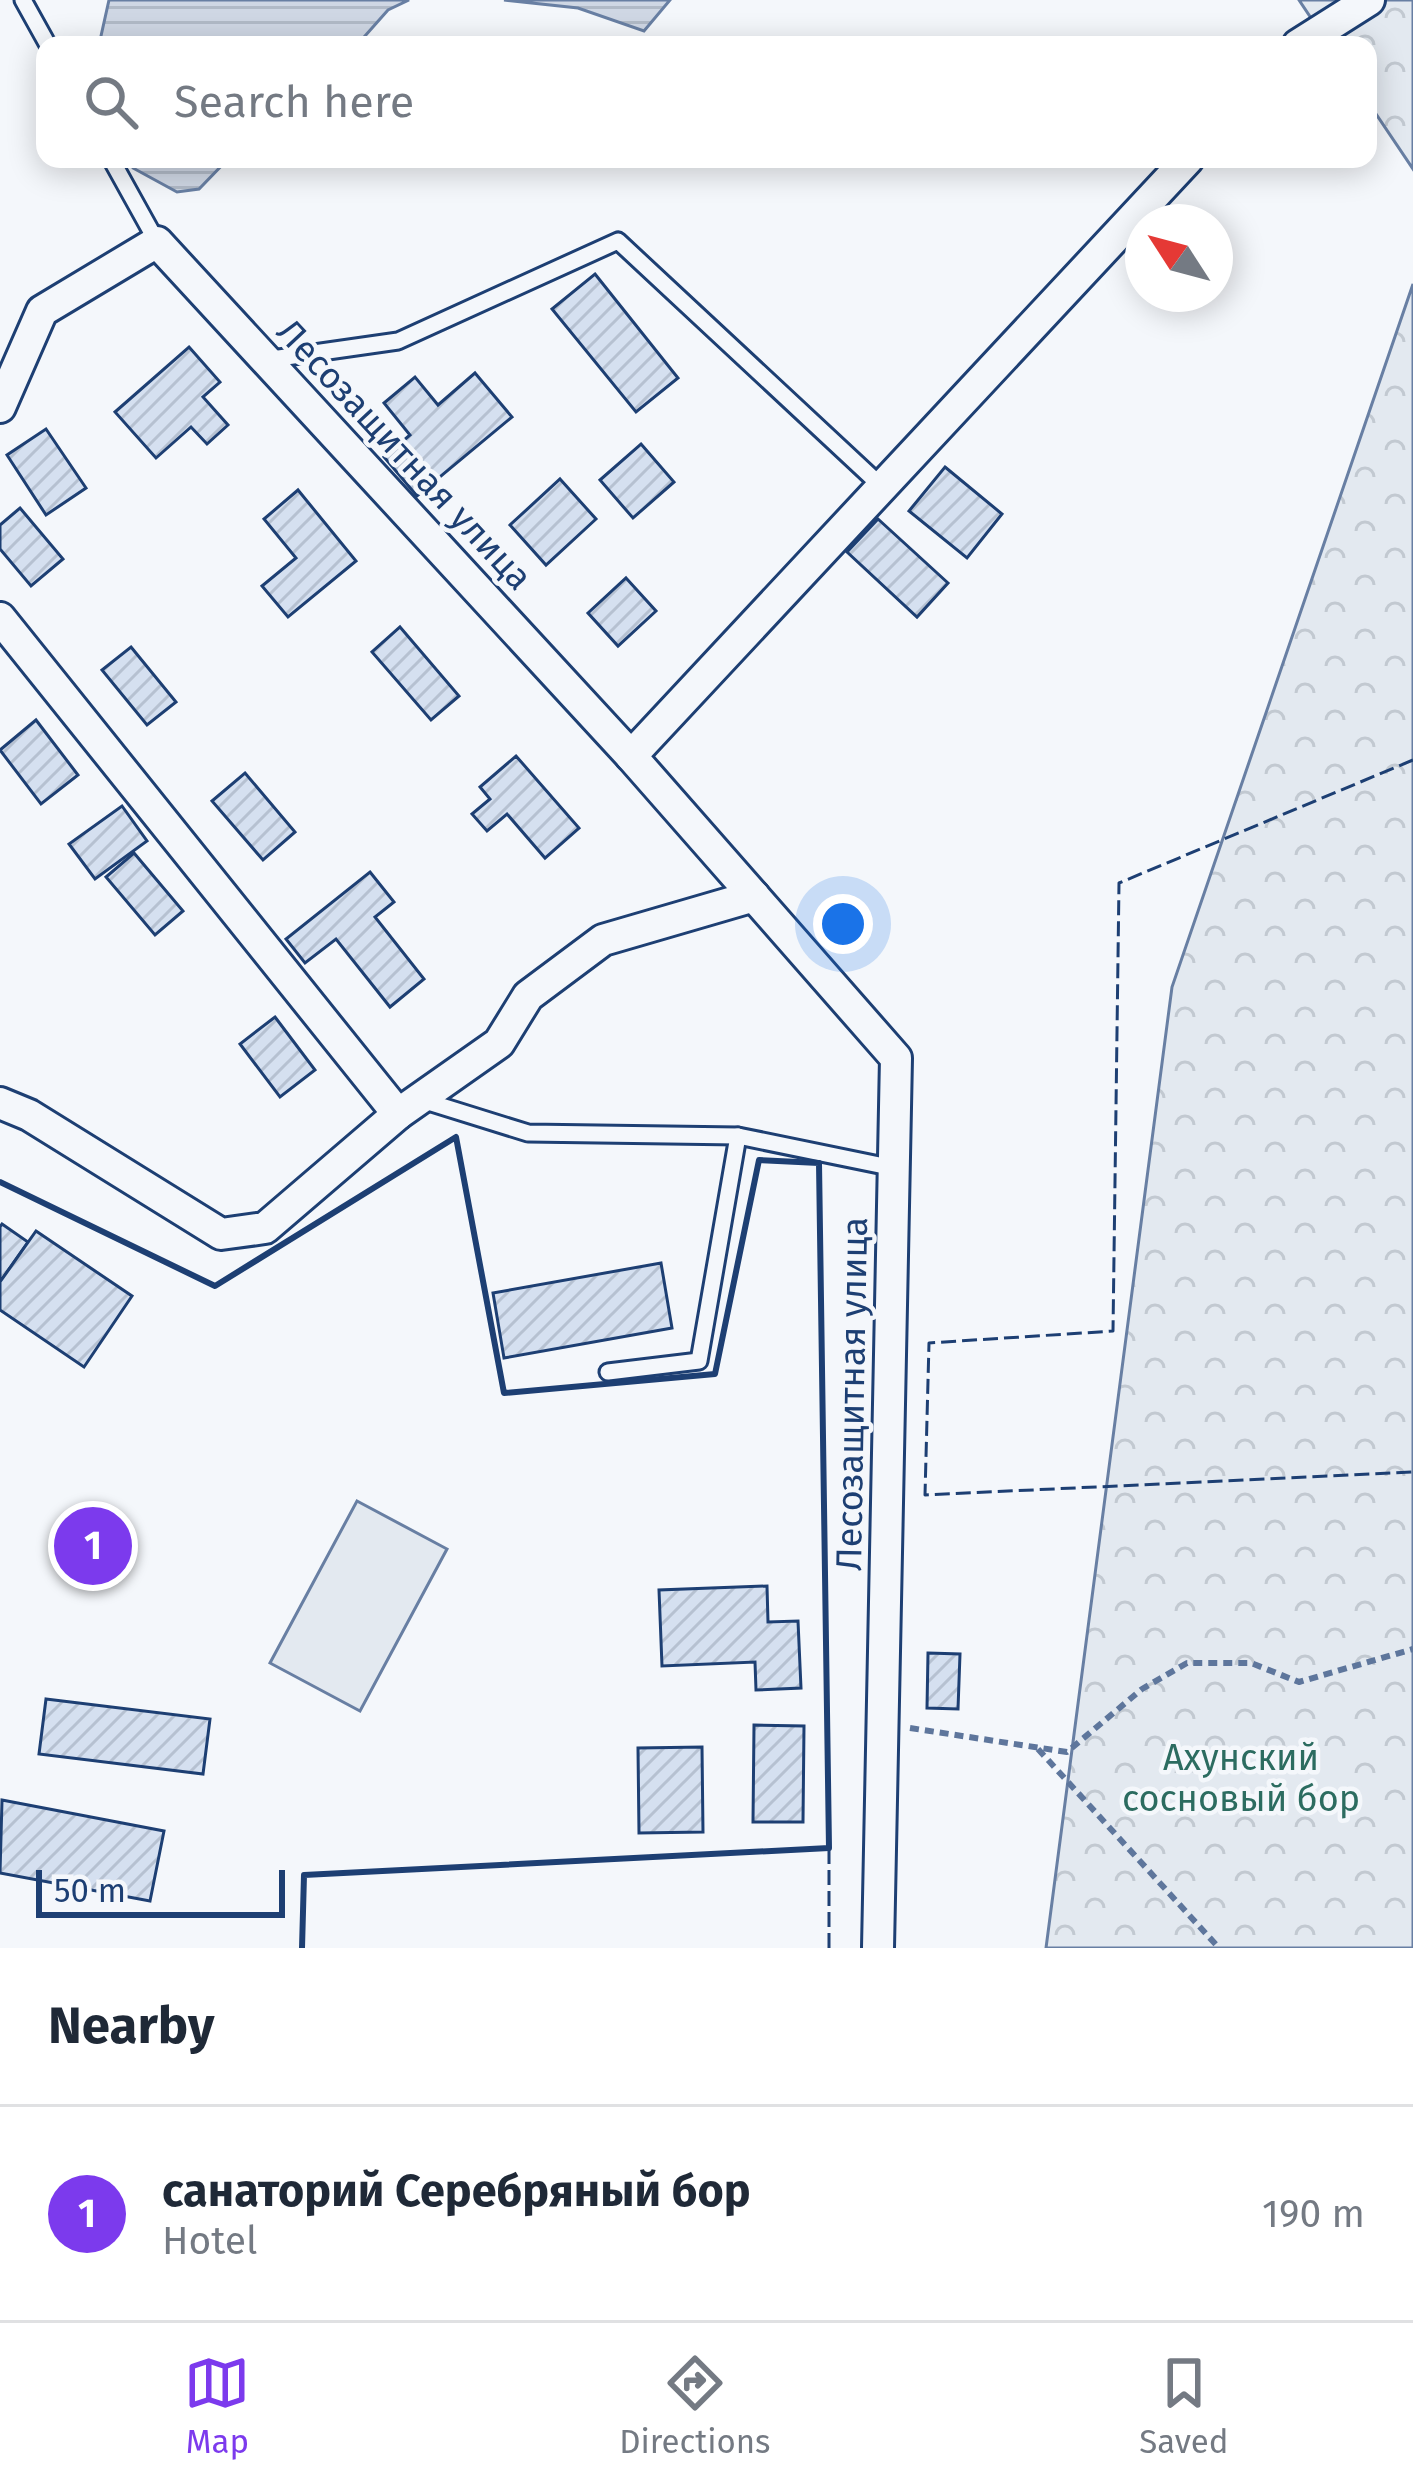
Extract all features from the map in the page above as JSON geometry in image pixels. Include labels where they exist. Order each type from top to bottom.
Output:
[{"type":"street","points":[[1312,36],[1369,0]]},
{"type":"street","points":[[631,756],[1180,168]]},
{"type":"street","points":[[0,407],[42,311],[157,242]]},
{"type":"street","name":"Лесозащитная улица","points":[[157,242],[631,756],[896,1058],[878,1948]]},
{"type":"street","points":[[0,617],[408,1107]]},
{"type":"street","points":[[0,1103],[29,1115],[221,1234],[265,1228],[408,1107],[500,1042],[528,996],[603,940],[754,896]]},
{"type":"lane","points":[[23,0],[43,36]]},
{"type":"lane","points":[[116,168],[157,242]]},
{"type":"lane","points":[[265,360],[398,341],[618,241],[880,485]]},
{"type":"lane","points":[[408,1107],[528,1132],[738,1136],[894,1168]]},
{"type":"lane","points":[[608,1372],[699,1361],[738,1136]]},
{"type":"path","points":[[883,1724],[1067,1752],[1142,1689],[1187,1663],[1251,1663],[1299,1682],[1413,1649]]},
{"type":"path","points":[[1035,1747],[1219,1948]]},
{"type":"green space","points":[[1299,0],[1413,0],[1413,169],[1377,115],[1377,36],[1323,36]]},
{"type":"green space","name":"Ахунский сосновый бор","points":[[1413,284],[1413,1948],[1046,1948],[1172,987]]},
{"type":"green space","points":[[357,1501],[447,1549],[360,1711],[270,1663]]},
{"type":"shaded area","points":[[109,0],[409,0],[388,10],[365,36],[101,36]]},
{"type":"shaded area","points":[[504,0],[670,0],[644,31],[578,8]]},
{"type":"shaded area","points":[[133,168],[219,168],[199,189],[177,192]]},
{"type":"building","points":[[595,274],[678,378],[636,412],[552,309]]},
{"type":"building","points":[[189,347],[220,382],[203,397],[228,425],[207,444],[191,427],[156,458],[115,412]]},
{"type":"building","points":[[475,373],[512,417],[417,496],[384,457],[410,435],[384,403],[415,377],[438,405]]},
{"type":"building","points":[[46,429],[86,488],[46,515],[7,455]]},
{"type":"building","points":[[641,444],[674,482],[633,518],[600,480]]},
{"type":"building","points":[[945,467],[1002,514],[967,558],[909,511]]},
{"type":"building","points":[[560,479],[596,519],[546,565],[510,525]]},
{"type":"building","points":[[298,490],[356,561],[288,617],[262,586],[296,558],[264,519]]},
{"type":"building","points":[[20,508],[63,559],[31,586],[0,549],[0,525]]},
{"type":"building","points":[[878,519],[948,583],[917,617],[847,552]]},
{"type":"building","points":[[626,578],[656,611],[618,646],[588,613]]},
{"type":"building","points":[[400,627],[459,696],[431,720],[372,652]]},
{"type":"building","points":[[131,647],[176,702],[147,725],[102,670]]},
{"type":"building","points":[[36,720],[78,775],[41,804],[0,750]]},
{"type":"building","points":[[516,756],[579,828],[545,858],[507,814],[487,831],[472,814],[490,799],[480,787]]},
{"type":"building","points":[[245,773],[295,832],[263,860],[212,801]]},
{"type":"building","points":[[122,806],[147,841],[95,879],[69,844]]},
{"type":"building","points":[[134,853],[183,911],[155,935],[106,877]]},
{"type":"building","points":[[370,872],[394,902],[375,917],[424,979],[390,1007],[336,939],[305,963],[286,939]]},
{"type":"building","points":[[275,1017],[315,1070],[280,1097],[240,1044]]},
{"type":"building","points":[[0,1227],[28,1242],[0,1282]]},
{"type":"building","points":[[36,1231],[132,1296],[84,1367],[0,1310],[0,1282]]},
{"type":"building","points":[[661,1263],[672,1328],[504,1358],[493,1293]]},
{"type":"building","points":[[767,1586],[768,1622],[798,1621],[801,1688],[756,1690],[755,1662],[662,1666],[659,1590]]},
{"type":"building","points":[[928,1653],[960,1654],[958,1709],[927,1708]]},
{"type":"building","points":[[46,1699],[210,1719],[203,1774],[39,1754]]},
{"type":"building","points":[[754,1725],[804,1726],[803,1822],[753,1822]]},
{"type":"building","points":[[702,1747],[703,1832],[639,1833],[638,1748]]},
{"type":"building","points":[[2,1800],[164,1831],[150,1901],[0,1873]]},
{"type":"fence","points":[[1413,760],[1119,883],[1113,1331],[929,1343],[925,1495],[1413,1472]]},
{"type":"fence","points":[[829,1848],[829,1948]]},
{"type":"wall","points":[[0,1182],[215,1286],[456,1137],[504,1393],[715,1374],[759,1160],[819,1163],[829,1848],[304,1875],[302,1948]]},
{"type":"place","name":"санаторий Серебряный бор","points":[[93,1546]]}]
